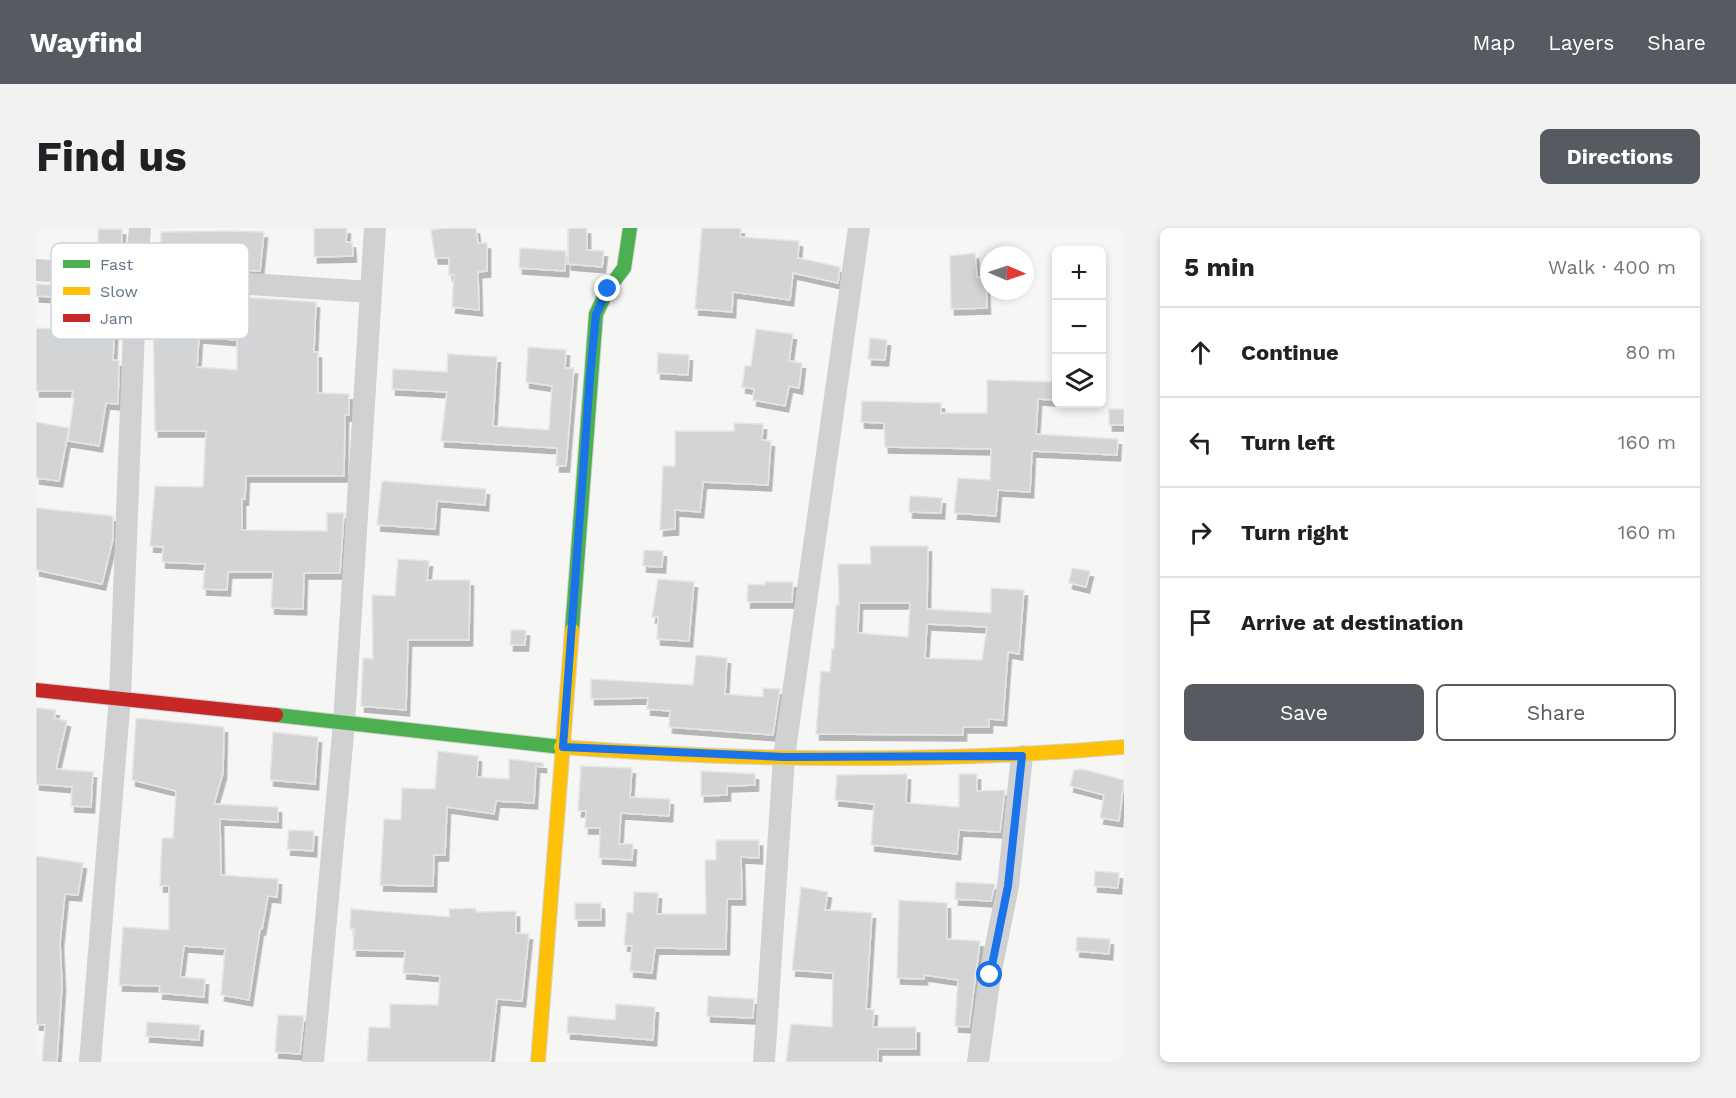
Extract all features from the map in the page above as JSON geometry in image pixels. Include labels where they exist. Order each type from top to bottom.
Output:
[{"type":"street","points":[[139,243],[140,228]]},
{"type":"street","points":[[313,1062],[344,723],[375,228]]},
{"type":"street","points":[[538,1062],[596,314],[608,289],[624,268],[630,228]]},
{"type":"street","points":[[764,1062],[784,757],[859,228]]},
{"type":"street","points":[[36,270],[51,271]]},
{"type":"street","points":[[249,284],[371,292]]},
{"type":"street","points":[[90,1062],[120,697],[134,339]]},
{"type":"street","points":[[36,690],[120,697],[563,747],[784,757],[1022,756],[1124,747]]},
{"type":"street","points":[[978,1062],[990,975],[1008,886],[1022,756]]},
{"type":"building","points":[[314,228],[347,228],[346,242],[352,242],[353,256],[314,257]]},
{"type":"building","points":[[476,228],[478,243],[487,243],[487,271],[478,272],[479,310],[452,307],[454,275],[449,275],[449,258],[435,258],[431,230]]},
{"type":"building","points":[[568,228],[587,228],[587,250],[604,251],[602,267],[568,264]]},
{"type":"building","points":[[702,228],[741,228],[740,237],[799,241],[798,258],[840,267],[838,283],[793,273],[790,300],[733,292],[732,312],[695,309]]},
{"type":"building","points":[[98,229],[122,229],[122,243],[98,243]]},
{"type":"building","points":[[161,232],[264,232],[260,271],[249,270],[249,243],[161,243]]},
{"type":"building","points":[[520,248],[566,251],[565,271],[519,268]]},
{"type":"building","points":[[975,253],[977,277],[980,277],[980,300],[987,300],[987,308],[951,309],[950,256]]},
{"type":"building","points":[[36,284],[51,285],[51,297],[36,296]]},
{"type":"building","points":[[249,298],[316,302],[314,352],[318,352],[318,393],[349,394],[349,415],[345,415],[344,476],[246,476],[245,499],[242,498],[242,530],[327,531],[327,513],[344,513],[340,573],[304,573],[303,609],[271,608],[273,572],[228,572],[227,590],[203,589],[205,564],[162,562],[163,547],[150,546],[155,486],[203,487],[206,431],[155,431],[153,339],[199,339],[197,367],[237,370],[237,340],[224,339],[249,339]]},
{"type":"building","points":[[36,328],[51,329],[51,339],[114,339],[113,360],[119,361],[118,404],[106,403],[99,446],[68,441],[73,391],[36,391]]},
{"type":"building","points":[[756,329],[793,334],[789,361],[802,363],[799,388],[789,386],[785,406],[753,400],[754,389],[742,387],[745,366],[751,366]]},
{"type":"building","points":[[870,338],[887,340],[885,360],[868,359]]},
{"type":"building","points":[[528,347],[566,350],[565,368],[574,368],[566,466],[556,466],[557,448],[441,441],[447,392],[392,389],[393,369],[447,372],[448,354],[497,357],[493,426],[549,430],[552,386],[526,382]]},
{"type":"building","points":[[658,353],[689,355],[688,375],[657,373]]},
{"type":"building","points":[[987,380],[1052,382],[1052,400],[1038,399],[1036,434],[1118,439],[1117,455],[1032,451],[1030,492],[998,490],[996,516],[954,513],[958,478],[990,480],[991,449],[885,447],[884,423],[861,422],[862,401],[941,403],[941,413],[987,413]]},
{"type":"building","points":[[1109,409],[1124,409],[1124,425],[1109,425]]},
{"type":"building","points":[[36,422],[69,428],[59,481],[36,478]]},
{"type":"building","points":[[734,423],[763,424],[762,440],[771,441],[768,485],[703,482],[700,512],[675,510],[675,529],[660,530],[663,466],[675,466],[675,431],[734,431]]},
{"type":"building","points":[[382,481],[486,489],[485,505],[437,501],[435,529],[377,525]]},
{"type":"building","points":[[910,496],[942,498],[941,513],[909,512]]},
{"type":"building","points":[[36,508],[113,516],[113,539],[102,584],[36,570]]},
{"type":"building","points":[[870,546],[928,546],[927,609],[991,613],[991,588],[1024,590],[1019,654],[1008,652],[1003,720],[989,719],[989,727],[963,727],[963,735],[816,734],[821,671],[830,672],[832,649],[834,649],[836,605],[839,605],[838,564],[871,564]],"holes":[[[859,603],[910,603],[908,637],[858,633]],[[927,624],[987,627],[982,660],[925,658]]]},
{"type":"building","points":[[644,550],[663,551],[662,567],[643,566]]},
{"type":"building","points":[[398,559],[429,561],[427,580],[470,580],[469,640],[408,640],[406,710],[361,706],[363,658],[373,659],[372,595],[395,596]]},
{"type":"building","points":[[1072,568],[1090,571],[1086,587],[1069,583]]},
{"type":"building","points":[[658,579],[694,582],[689,641],[657,639],[658,617],[652,617]]},
{"type":"building","points":[[765,582],[793,582],[792,602],[747,602],[748,584],[765,585]]},
{"type":"building","points":[[511,630],[526,630],[525,645],[510,645]]},
{"type":"building","points":[[696,655],[727,658],[725,694],[763,697],[763,688],[780,689],[773,735],[669,727],[670,711],[647,709],[648,698],[591,699],[591,679],[693,685]]},
{"type":"building","points":[[36,708],[56,710],[54,718],[67,721],[56,769],[93,772],[91,807],[71,806],[72,787],[36,784]]},
{"type":"building","points":[[136,718],[224,727],[223,773],[214,804],[278,807],[278,822],[220,819],[221,875],[278,879],[277,897],[268,896],[262,929],[260,929],[249,1000],[221,995],[225,949],[184,946],[180,977],[205,979],[204,997],[159,993],[160,986],[119,985],[123,927],[169,930],[169,886],[160,886],[162,838],[173,838],[176,791],[132,780]]},
{"type":"building","points":[[273,732],[318,737],[315,784],[270,780]]},
{"type":"building","points":[[438,751],[478,756],[477,777],[509,779],[509,759],[543,763],[543,767],[536,766],[534,803],[496,801],[494,814],[447,807],[445,855],[434,855],[433,886],[380,885],[384,819],[401,820],[402,788],[435,789]]},
{"type":"building","points":[[581,766],[632,768],[630,797],[670,799],[669,816],[621,813],[619,844],[633,844],[632,860],[599,858],[600,828],[585,828],[586,811],[578,811]]},
{"type":"building","points":[[1082,769],[1124,780],[1119,821],[1100,818],[1104,795],[1070,786],[1074,770]]},
{"type":"building","points":[[701,771],[755,774],[755,785],[727,786],[727,795],[701,796]]},
{"type":"building","points":[[907,774],[906,803],[959,807],[959,774],[977,774],[977,791],[1005,790],[1000,832],[959,830],[957,854],[871,845],[874,804],[835,800],[837,775]]},
{"type":"building","points":[[289,830],[314,831],[313,851],[287,849]]},
{"type":"building","points":[[716,840],[759,840],[759,858],[741,857],[742,899],[727,899],[726,949],[655,948],[652,973],[630,971],[632,946],[624,945],[627,912],[633,913],[634,892],[658,893],[657,914],[706,914],[705,860],[716,860]]},
{"type":"building","points":[[36,856],[83,863],[78,895],[65,894],[60,942],[62,985],[57,1062],[42,1062],[45,1025],[36,1024]]},
{"type":"building","points":[[1095,871],[1119,873],[1118,888],[1094,886]]},
{"type":"building","points":[[956,882],[995,884],[991,901],[955,899]]},
{"type":"building","points":[[801,887],[828,892],[825,910],[872,913],[866,1009],[874,1010],[873,1027],[916,1027],[916,1049],[878,1049],[878,1062],[786,1062],[791,1024],[832,1027],[833,973],[792,970]]},
{"type":"building","points":[[899,900],[947,903],[947,939],[980,941],[969,1027],[955,1026],[958,980],[924,975],[924,979],[897,978]]},
{"type":"building","points":[[575,903],[601,903],[601,920],[575,920]]},
{"type":"building","points":[[476,908],[476,912],[516,911],[516,933],[529,934],[522,1001],[497,999],[490,1062],[367,1062],[369,1027],[390,1028],[390,1004],[438,1005],[440,976],[403,973],[405,951],[353,950],[354,929],[350,929],[351,909],[450,917],[449,909]]},
{"type":"building","points":[[1077,937],[1110,939],[1109,954],[1076,951]]},
{"type":"building","points":[[708,996],[754,999],[753,1018],[707,1016]]},
{"type":"building","points":[[616,1004],[655,1007],[653,1040],[567,1033],[568,1016],[615,1020]]},
{"type":"building","points":[[278,1015],[304,1016],[300,1054],[275,1052]]},
{"type":"building","points":[[147,1022],[200,1025],[199,1040],[146,1036]]},
{"type":"traffic: fast","points":[[572,630],[596,314],[608,289],[624,268],[630,228]]},
{"type":"traffic: fast","points":[[276,715],[561,747]]},
{"type":"traffic: slow","points":[[538,1062],[572,630]]},
{"type":"traffic: slow","points":[[561,747],[701,755],[842,758],[984,756],[1124,747]]},
{"type":"traffic: jam","points":[[36,690],[276,715]]},
{"type":"route","points":[[608,289],[596,314],[563,747],[784,757],[1022,756],[1008,886],[990,975]]}]
